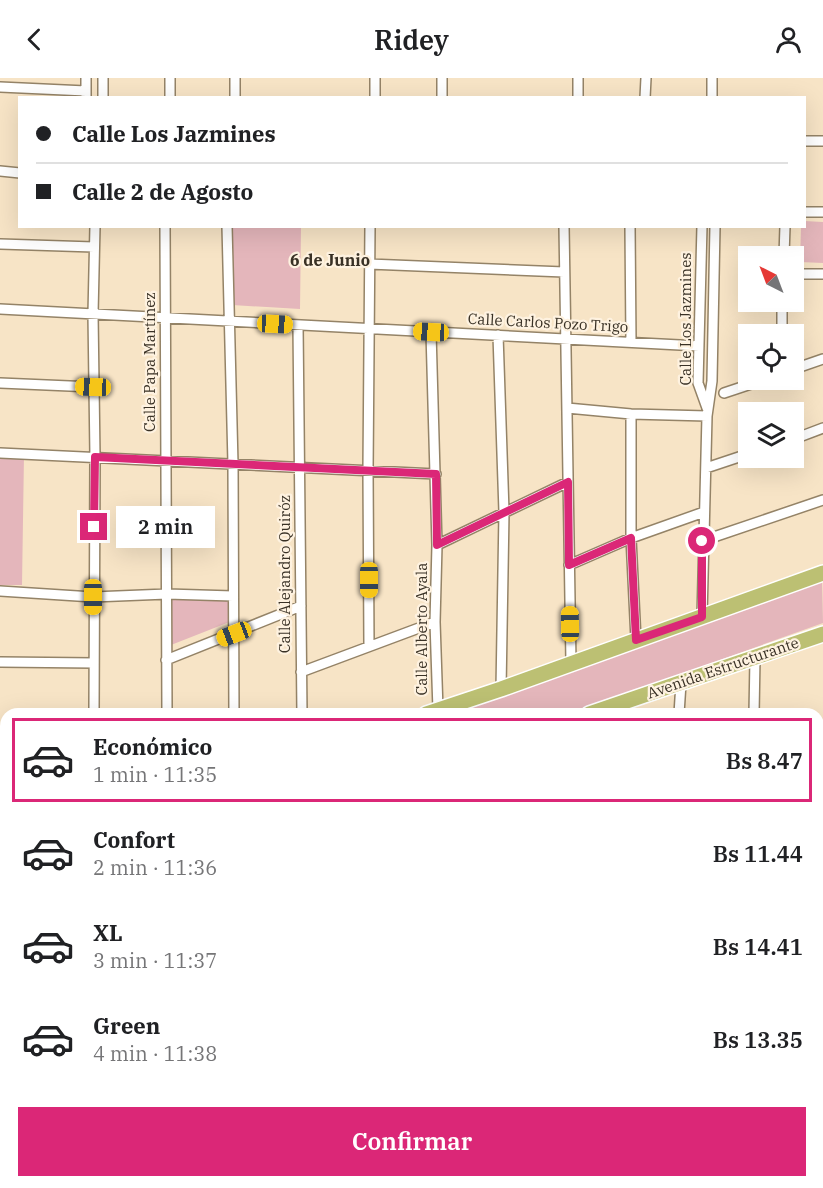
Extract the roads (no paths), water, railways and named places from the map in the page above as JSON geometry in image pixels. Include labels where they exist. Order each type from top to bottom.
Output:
[{"type":"main road","points":[[444,708],[823,573]]},
{"type":"main road","name":"Avenida Estructurante","points":[[608,708],[823,634]]},
{"type":"street","points":[[0,87],[86,94],[86,78]]},
{"type":"street","points":[[103,78],[103,96]]},
{"type":"street","points":[[170,78],[170,96]]},
{"type":"street","points":[[235,78],[235,96]]},
{"type":"street","points":[[375,78],[375,96]]},
{"type":"street","points":[[442,78],[442,96]]},
{"type":"street","points":[[578,78],[578,96]]},
{"type":"street","points":[[645,96],[646,78]]},
{"type":"street","points":[[712,78],[712,96]]},
{"type":"street","points":[[806,141],[823,141]]},
{"type":"street","points":[[0,171],[18,172]]},
{"type":"street","points":[[806,212],[823,212]]},
{"type":"street","points":[[94,708],[95,228]]},
{"type":"street","name":"Calle Papa Martínez","points":[[165,228],[167,708]]},
{"type":"street","points":[[227,228],[231,321],[234,708]]},
{"type":"street","points":[[369,646],[370,228]]},
{"type":"street","points":[[564,228],[571,663]]},
{"type":"street","points":[[630,228],[631,342]]},
{"type":"street","name":"Calle Los Jazmines","points":[[702,228],[698,383],[707,413]]},
{"type":"street","name":"Calle Los Jazmines","points":[[702,617],[702,541],[707,413],[712,381],[716,228]]},
{"type":"street","points":[[784,246],[785,228]]},
{"type":"street","points":[[0,244],[94,247]]},
{"type":"street","points":[[369,264],[564,272]]},
{"type":"street","points":[[804,274],[823,274]]},
{"type":"street","name":"Calle Carlos Pozo Trigo","points":[[0,309],[699,346]]},
{"type":"street","name":"Calle Alejandro Quiróz","points":[[298,325],[302,708]]},
{"type":"street","name":"Calle Alberto Ayala","points":[[431,332],[437,545],[432,708]]},
{"type":"street","points":[[498,335],[504,512],[501,689]]},
{"type":"street","points":[[804,366],[823,359]]},
{"type":"street","points":[[0,383],[93,387]]},
{"type":"street","points":[[724,393],[738,388]]},
{"type":"street","points":[[567,408],[631,414],[707,413]]},
{"type":"street","points":[[631,414],[631,538],[636,640]]},
{"type":"street","points":[[804,435],[823,428]]},
{"type":"street","points":[[0,453],[436,474]]},
{"type":"street","points":[[706,468],[738,457]]},
{"type":"street","points":[[437,545],[568,482]]},
{"type":"street","points":[[702,541],[823,500]]},
{"type":"street","points":[[569,565],[631,538],[704,512]]},
{"type":"street","points":[[0,591],[93,597],[167,594],[232,596]]},
{"type":"street","points":[[166,660],[301,606]]},
{"type":"street","points":[[301,672],[435,622]]},
{"type":"street","points":[[754,708],[755,658]]},
{"type":"street","points":[[0,662],[94,663]]},
{"type":"street","points":[[679,708],[681,683]]},
{"type":"district","name":"6 de Junio","points":[[330,260]]}]
